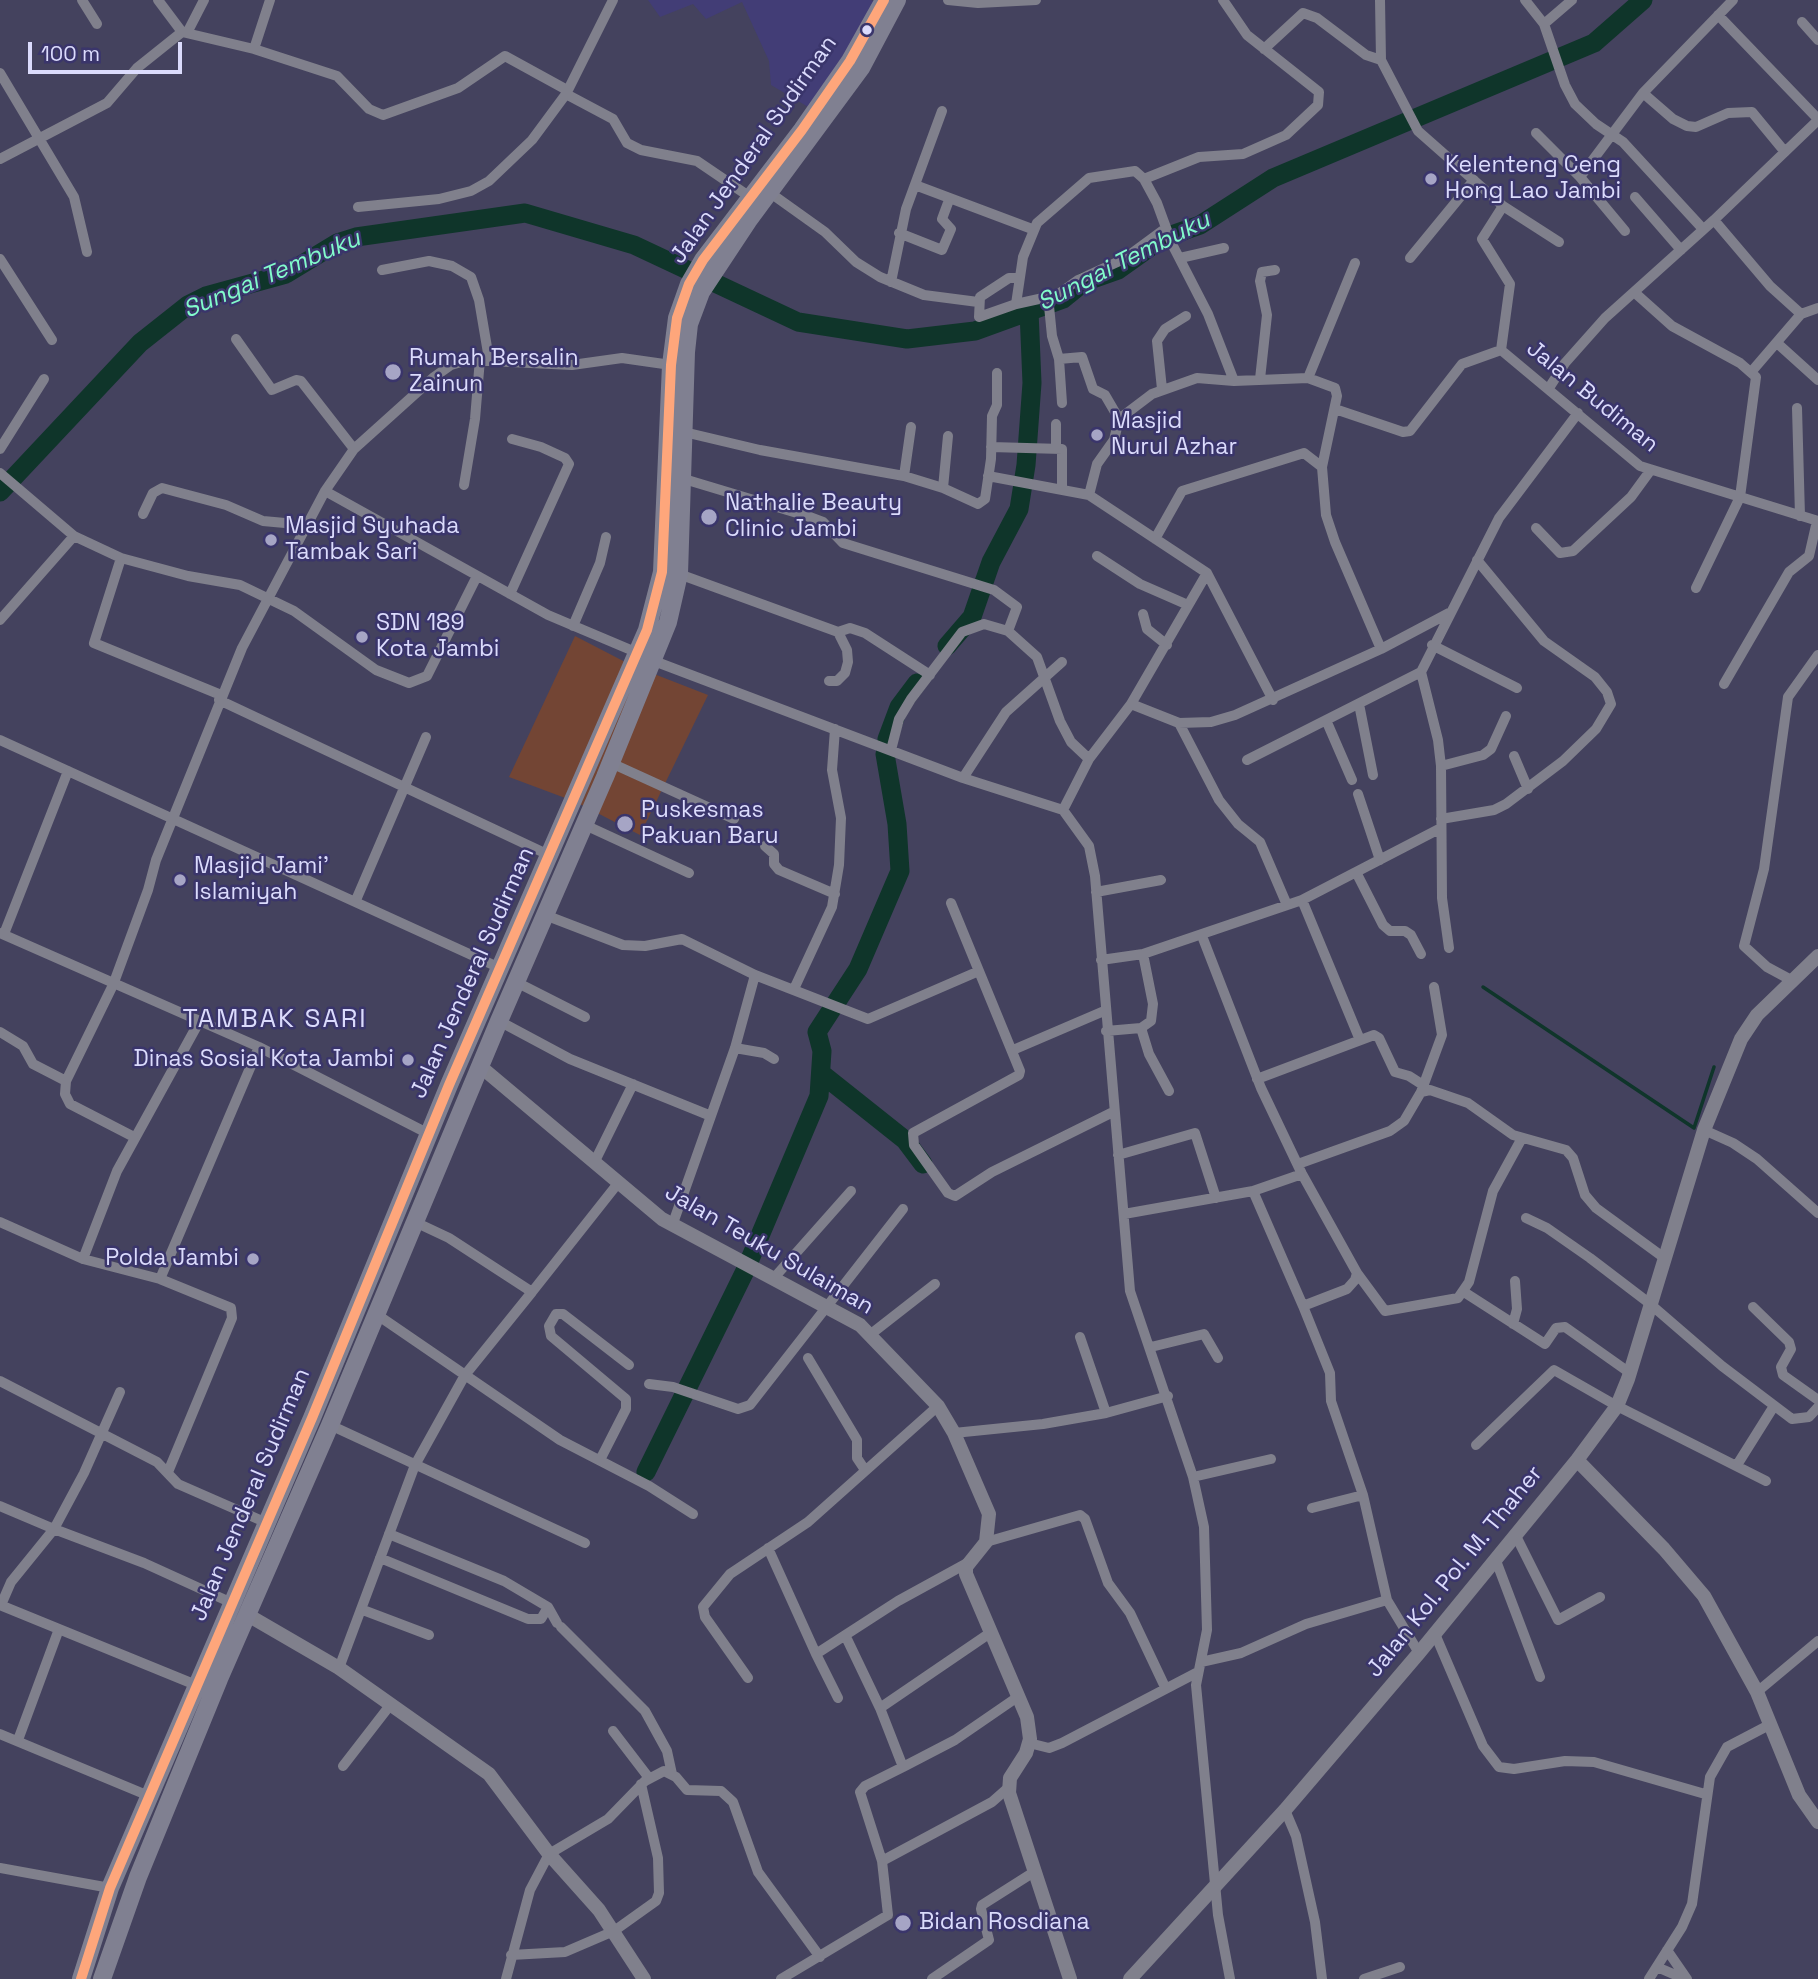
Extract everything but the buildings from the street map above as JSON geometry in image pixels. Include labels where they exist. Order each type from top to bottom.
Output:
[{"type":"highway","name":"Jalan Jenderal Sudirman","points":[[81,1979],[110,1888],[500,968],[587,770],[646,657],[668,622],[679,574],[684,479],[684,432],[671,365],[677,318],[750,197],[802,130],[850,61],[884,0]]},
{"type":"highway","name":"Jalan Jenderal Sudirman","points":[[708,264],[769,192],[862,68],[897,0]]},
{"type":"highway","name":"Jalan Jenderal Sudirman","points":[[102,1979],[137,1880],[246,1614],[330,1425],[499,1021],[608,770],[646,657],[662,572],[677,396],[694,288]]},
{"type":"highway","points":[[587,770],[608,770]]},
{"type":"highway","points":[[408,1185],[427,1193]]},
{"type":"highway","points":[[351,1323],[372,1322]]},
{"type":"highway","points":[[289,1471],[307,1478]]},
{"type":"street","points":[[82,0],[97,24]]},
{"type":"street","points":[[158,0],[184,32],[306,63],[337,76],[377,114],[388,115],[457,88],[505,56],[613,119],[627,143],[640,150],[697,161],[750,197]]},
{"type":"street","points":[[0,159],[107,103],[137,68],[184,32],[204,0]]},
{"type":"street","points":[[254,49],[270,0]]},
{"type":"street","points":[[358,207],[439,199],[471,191],[489,181],[532,140],[566,92],[613,0]]},
{"type":"street","points":[[948,0],[968,3],[1037,0]]},
{"type":"street","points":[[1144,179],[1199,157],[1244,154],[1286,135],[1310,114],[1320,100],[1318,92],[1247,35],[1223,0]]},
{"type":"street","points":[[1380,0],[1381,61],[1418,131],[1503,206],[1559,242]]},
{"type":"street","points":[[1525,0],[1544,24],[1565,85],[1575,104],[1596,124],[1613,132],[1703,229]]},
{"type":"street","points":[[1544,24],[1572,0]]},
{"type":"street","points":[[1580,177],[1643,93],[1733,0]]},
{"type":"street","points":[[1264,49],[1303,13],[1317,18],[1366,55],[1381,61]]},
{"type":"street","points":[[1549,388],[1586,337],[1818,119],[1718,15]]},
{"type":"street","points":[[1802,22],[1818,40]]},
{"type":"street","points":[[0,73],[78,205],[86,252]]},
{"type":"street","points":[[1643,93],[1673,119],[1687,126],[1696,127],[1728,113],[1752,112],[1785,152]]},
{"type":"street","points":[[885,279],[942,111]]},
{"type":"street","points":[[1536,133],[1580,177],[1625,231]]},
{"type":"street","points":[[1016,304],[1019,278],[1032,229],[1089,178],[1135,171],[1144,179],[1208,314],[1234,381]]},
{"type":"street","points":[[1410,258],[1474,180]]},
{"type":"street","points":[[915,185],[1032,229]]},
{"type":"street","points":[[769,192],[825,232],[856,262],[885,279],[924,295],[978,302]]},
{"type":"street","points":[[1635,197],[1681,250]]},
{"type":"street","points":[[899,233],[942,250],[951,229],[942,219],[949,200]]},
{"type":"street","points":[[1335,409],[1403,432],[1410,430],[1462,365],[1501,351],[1510,285],[1482,239],[1503,206]]},
{"type":"street","points":[[1713,220],[1770,286],[1801,314]]},
{"type":"street","points":[[1019,278],[1009,278],[980,296],[979,317],[1016,304],[1047,302],[1085,276],[1169,235]]},
{"type":"street","points":[[1180,258],[1224,248]]},
{"type":"street","points":[[0,260],[52,340]]},
{"type":"street","points":[[382,270],[429,261],[452,266],[471,277],[484,359],[464,485]]},
{"type":"street","points":[[1308,378],[1355,263]]},
{"type":"street","points":[[1260,379],[1267,315],[1260,281],[1266,269],[1275,270]]},
{"type":"street","points":[[1634,292],[1672,326],[1752,371],[1757,384],[1740,497],[1696,588]]},
{"type":"street","points":[[1047,302],[1059,359],[1062,403]]},
{"type":"street","points":[[1752,371],[1801,314],[1818,308]]},
{"type":"street","points":[[1162,389],[1157,341],[1165,329],[1186,316]]},
{"type":"street","points":[[236,339],[272,390],[296,380],[304,383],[354,449]]},
{"type":"street","points":[[1776,343],[1818,380]]},
{"type":"street","name":"Jalan Budiman","points":[[1501,351],[1549,388],[1630,459],[1650,471],[1818,521]]},
{"type":"street","points":[[1059,359],[1082,357],[1093,389],[1105,395],[1119,419]]},
{"type":"street","points":[[134,1137],[70,1104],[65,1094],[66,1081],[113,985],[173,817],[220,698],[303,531],[325,491],[354,449],[433,377],[451,365],[484,359],[546,365],[622,358],[671,365]]},
{"type":"street","points":[[684,432],[760,450],[904,476],[981,504],[985,499],[988,476],[992,416],[998,405],[998,373]]},
{"type":"street","points":[[1089,495],[1097,464],[1114,440],[1119,419],[1162,389],[1197,378],[1234,381],[1308,378],[1335,388],[1338,396],[1322,467],[1326,515],[1381,649]]},
{"type":"street","points":[[0,449],[16,418],[44,379]]},
{"type":"street","points":[[1797,408],[1800,516]]},
{"type":"street","points":[[1449,948],[1442,898],[1441,766],[1438,740],[1421,672],[1448,613],[1508,503],[1578,413]]},
{"type":"street","points":[[1056,424],[1056,449]]},
{"type":"street","points":[[904,476],[911,427]]},
{"type":"street","points":[[943,488],[948,436]]},
{"type":"street","points":[[510,594],[569,464],[565,458],[541,447],[512,439]]},
{"type":"street","points":[[991,447],[1056,449],[1063,452],[1062,488]]},
{"type":"street","points":[[1155,539],[1176,497],[1189,487],[1304,453],[1322,467]]},
{"type":"street","points":[[1536,528],[1560,553],[1573,551],[1631,498],[1650,471]]},
{"type":"street","points":[[988,476],[1089,495],[1207,573],[1272,700]]},
{"type":"street","points":[[6,478],[74,536],[121,558],[188,576],[221,580],[269,598],[305,619],[336,645],[376,670],[416,683],[430,671],[477,576]]},
{"type":"street","points":[[684,479],[807,516],[823,523],[844,543],[994,590],[1017,607],[1008,631]]},
{"type":"street","points":[[143,514],[153,493],[162,488],[226,505],[263,521],[285,523],[303,531]]},
{"type":"street","points":[[325,491],[573,626],[646,657],[963,778],[1063,810],[1081,831],[1089,846],[1096,892],[1104,1011],[1130,1290],[1152,1347],[1193,1477],[1206,1551],[1207,1630],[1196,1685],[1214,1889],[1230,1979]]},
{"type":"street","points":[[1724,684],[1789,572],[1809,556],[1818,521]]},
{"type":"street","points":[[0,620],[74,536]]},
{"type":"street","points":[[573,626],[600,563],[606,537]]},
{"type":"street","points":[[1097,556],[1140,584],[1188,605]]},
{"type":"street","points":[[121,558],[94,643],[220,698],[551,856]]},
{"type":"street","points":[[1101,960],[1143,954],[1302,900],[1380,860],[1441,824],[1494,810],[1528,789],[1596,729],[1611,704],[1595,677],[1544,641],[1477,560]]},
{"type":"street","points":[[1063,810],[1089,759],[1131,704],[1207,573]]},
{"type":"street","points":[[679,574],[838,632],[850,628],[865,633],[926,672]]},
{"type":"street","points":[[1131,704],[1179,723],[1211,722],[1272,700],[1381,649],[1448,613]]},
{"type":"street","points":[[1143,614],[1147,629],[1167,645]]},
{"type":"street","points":[[891,750],[900,719],[926,672],[967,629],[984,624],[1008,631],[1037,657],[1060,721],[1071,742],[1089,759]]},
{"type":"street","points":[[829,681],[837,681],[845,673],[848,662],[847,650],[838,632]]},
{"type":"street","points":[[1432,645],[1517,688]]},
{"type":"street","points":[[1793,981],[1767,967],[1744,946],[1764,869],[1788,697],[1818,655]]},
{"type":"street","points":[[963,778],[1006,712],[1062,662]]},
{"type":"street","points":[[1247,760],[1421,672]]},
{"type":"street","points":[[1359,704],[1373,775]]},
{"type":"street","points":[[1441,766],[1483,755],[1490,749],[1506,716]]},
{"type":"street","points":[[1326,720],[1352,780]]},
{"type":"street","points":[[1179,723],[1219,800],[1238,824],[1260,842],[1287,905]]},
{"type":"street","points":[[794,989],[826,923],[835,894],[842,839],[841,818],[833,783],[835,729]]},
{"type":"street","points":[[356,900],[426,737]]},
{"type":"street","points":[[0,740],[356,900],[500,968]]},
{"type":"street","points":[[1514,756],[1528,789]]},
{"type":"street","points":[[608,770],[734,820]]},
{"type":"street","points":[[68,771],[2,933],[113,985],[258,1047],[429,1134]]},
{"type":"street","points":[[1358,794],[1380,860]]},
{"type":"street","points":[[584,825],[689,873]]},
{"type":"street","points":[[765,846],[774,854],[774,864],[779,870],[835,894]]},
{"type":"street","points":[[1356,872],[1382,925],[1390,931],[1405,931],[1411,935],[1421,954]]},
{"type":"street","points":[[1096,892],[1161,880]]},
{"type":"street","points":[[1302,900],[1360,1040]]},
{"type":"street","points":[[951,903],[1013,1049],[1019,1075],[911,1135],[914,1145],[950,1195],[955,1196],[992,1172],[1113,1112]]},
{"type":"street","points":[[545,915],[623,944],[645,946],[682,939],[755,975],[794,989],[829,1006],[872,1019],[979,971]]},
{"type":"street","points":[[1202,936],[1257,1079],[1300,1169],[1357,1273],[1385,1311],[1440,1303],[1464,1292],[1493,1191],[1522,1138]]},
{"type":"street","points":[[1106,1031],[1141,1028],[1151,1021],[1153,1014],[1143,954]]},
{"type":"street","name":"Jalan Kol. Pol. M. Thaher","points":[[1130,1979],[1214,1889],[1419,1653],[1494,1558],[1577,1460],[1616,1406],[1630,1373],[1663,1257],[1704,1130],[1741,1039],[1756,1015],[1818,956]]},
{"type":"street","points":[[672,1226],[735,1048],[755,975]]},
{"type":"street","points":[[516,982],[585,1017]]},
{"type":"street","points":[[1124,1214],[1253,1191],[1396,1128],[1422,1089],[1442,1035],[1434,987]]},
{"type":"street","points":[[1013,1049],[1104,1011]]},
{"type":"street","points":[[499,1021],[570,1059],[711,1116]]},
{"type":"street","points":[[83,1259],[134,1137],[199,1022]]},
{"type":"street","points":[[1141,1028],[1149,1054],[1169,1091]]},
{"type":"street","points":[[0,1032],[23,1046],[33,1064],[66,1081]]},
{"type":"street","points":[[1257,1079],[1377,1035],[1395,1072],[1409,1076],[1422,1089],[1468,1103],[1489,1115],[1503,1130],[1571,1154],[1588,1200],[1605,1217],[1663,1257]]},
{"type":"street","points":[[160,1279],[258,1047]]},
{"type":"street","points":[[735,1048],[764,1053],[774,1059]]},
{"type":"street","name":"Jalan Teuku Sulaiman","points":[[481,1068],[672,1226],[857,1323],[870,1334],[938,1406],[954,1433],[989,1514],[986,1542]]},
{"type":"street","points":[[595,1161],[633,1084]]},
{"type":"street","points":[[1704,1130],[1733,1143],[1757,1160],[1818,1213]]},
{"type":"street","points":[[1118,1155],[1195,1133],[1216,1198]]},
{"type":"street","points":[[340,1668],[415,1465],[465,1375],[620,1181]]},
{"type":"street","points":[[773,1279],[851,1191]]},
{"type":"street","points":[[1253,1191],[1327,1364],[1331,1401],[1363,1495],[1387,1600],[1419,1653]]},
{"type":"street","points":[[649,1384],[673,1387],[738,1409],[750,1405],[903,1209]]},
{"type":"street","points":[[1526,1218],[1569,1242],[1649,1303],[1791,1419],[1801,1420],[1810,1416],[1818,1407]]},
{"type":"street","points":[[0,1222],[83,1259],[160,1279],[229,1306],[233,1314],[168,1472]]},
{"type":"street","points":[[415,1222],[449,1238],[532,1292]]},
{"type":"street","points":[[1303,1307],[1347,1289],[1356,1280],[1357,1273]]},
{"type":"street","points":[[1513,1324],[1517,1309],[1515,1281]]},
{"type":"street","points":[[870,1334],[935,1284]]},
{"type":"street","points":[[1464,1292],[1545,1344],[1556,1328],[1564,1327],[1630,1373]]},
{"type":"street","points":[[1753,1307],[1789,1342],[1791,1349],[1782,1367],[1783,1375],[1818,1400]]},
{"type":"street","points":[[600,1460],[626,1409],[626,1399],[551,1336],[549,1326],[556,1314],[563,1314],[629,1365]]},
{"type":"street","points":[[372,1322],[465,1375],[560,1440],[659,1491],[693,1514]]},
{"type":"street","points":[[1152,1347],[1204,1334],[1219,1358]]},
{"type":"street","points":[[1080,1337],[1107,1413]]},
{"type":"street","points":[[808,1358],[858,1440],[857,1458],[865,1470]]},
{"type":"street","points":[[1476,1445],[1554,1370],[1616,1406],[1766,1480]]},
{"type":"street","points":[[0,1381],[102,1436],[157,1462],[178,1484],[267,1523]]},
{"type":"street","points":[[120,1392],[102,1436],[54,1529],[11,1582],[0,1605],[197,1685]]},
{"type":"street","points":[[954,1433],[1014,1428],[1107,1413],[1168,1396]]},
{"type":"street","points":[[748,1678],[701,1609],[730,1574],[808,1522],[938,1406]]},
{"type":"street","points":[[1737,1465],[1774,1406]]},
{"type":"street","points":[[330,1425],[543,1521],[585,1543]]},
{"type":"street","points":[[1193,1477],[1271,1459]]},
{"type":"street","points":[[1577,1460],[1664,1549],[1704,1596],[1757,1692],[1799,1795],[1818,1822]]},
{"type":"street","points":[[1312,1508],[1363,1495]]},
{"type":"street","points":[[0,1506],[144,1563],[232,1604]]},
{"type":"street","points":[[1070,1979],[1009,1787],[1010,1778],[1029,1743],[1029,1723],[968,1582],[966,1567],[986,1542],[1080,1515],[1085,1519],[1108,1583],[1130,1613],[1165,1687]]},
{"type":"street","points":[[390,1534],[504,1581],[548,1607],[559,1625],[645,1711],[667,1751],[673,1774],[687,1790],[721,1791],[733,1801],[758,1872],[820,1957]]},
{"type":"street","points":[[1515,1534],[1558,1620],[1600,1597]]},
{"type":"street","points":[[768,1548],[838,1698]]},
{"type":"street","points":[[380,1558],[528,1619],[541,1619],[548,1607]]},
{"type":"street","points":[[1494,1558],[1540,1677]]},
{"type":"street","points":[[816,1654],[898,1601],[971,1561]]},
{"type":"street","points":[[1029,1743],[1049,1748],[1062,1743],[1199,1667],[1241,1653],[1306,1624],[1387,1600]]},
{"type":"street","points":[[363,1610],[429,1635]]},
{"type":"street","points":[[246,1614],[340,1668],[489,1774],[549,1854],[614,1931],[644,1979]]},
{"type":"street","points":[[18,1740],[59,1629]]},
{"type":"street","points":[[880,1708],[990,1633]]},
{"type":"street","points":[[1435,1634],[1483,1746],[1499,1767],[1514,1769],[1565,1761],[1594,1762],[1705,1794]]},
{"type":"street","points":[[845,1637],[880,1708],[903,1767]]},
{"type":"street","points":[[1757,1692],[1818,1641]]},
{"type":"street","points":[[781,1979],[888,1915],[882,1861],[861,1790],[956,1740],[1019,1696]]},
{"type":"street","points":[[343,1766],[391,1704]]},
{"type":"street","points":[[1649,1979],[1692,1905],[1705,1794],[1710,1777],[1727,1747],[1771,1724]]},
{"type":"street","points":[[511,1955],[558,1954],[614,1931],[653,1904],[659,1893],[658,1858],[645,1781],[612,1731]]},
{"type":"street","points":[[0,1734],[149,1796]]},
{"type":"street","points":[[506,1979],[530,1890],[549,1854],[608,1819],[645,1781],[664,1771],[673,1774]]},
{"type":"street","points":[[882,1861],[992,1802],[1009,1787]]},
{"type":"street","points":[[1284,1810],[1296,1836],[1315,1922],[1322,1979]]},
{"type":"street","points":[[0,1868],[110,1888]]},
{"type":"street","points":[[933,1979],[989,1940],[982,1905],[1034,1872]]},
{"type":"street","points":[[1667,1950],[1686,1979]]},
{"type":"street","points":[[1364,1979],[1400,1967]]},
{"type":"street","points":[[1657,1967],[1686,1979]]},
{"type":"shaded area","points":[[648,0],[871,0],[880,5],[815,111],[771,85],[769,61],[742,2],[706,19],[693,4],[660,17]]},
{"type":"shaded area","points":[[575,636],[631,665],[708,695],[640,835],[576,802],[509,777]]},
{"type":"waterway","name":"Sungai Tembuku","points":[[0,492],[140,343],[188,305],[206,296],[286,274],[337,243],[356,237],[525,213],[634,245],[798,322],[907,339],[975,331],[1063,299],[1084,282],[1118,270],[1163,238],[1200,225],[1273,178],[1594,43],[1643,0]]},
{"type":"waterway","points":[[947,646],[972,617],[991,562],[1019,509],[1026,465],[1032,383],[1029,311]]},
{"type":"waterway","points":[[887,739],[899,707],[917,683]]},
{"type":"waterway","points":[[646,1472],[745,1271],[819,1096],[822,1051],[817,1032],[858,969],[900,871],[897,824],[885,754]]},
{"type":"waterway","points":[[1483,987],[1694,1128],[1714,1067]]},
{"type":"waterway","points":[[822,1074],[905,1140],[923,1164]]},
{"type":"transit line","points":[[81,1979],[110,1888],[312,1418],[449,1085],[647,630],[662,572],[671,365],[677,318],[689,284],[703,260],[802,130],[850,61],[884,0]]},
{"type":"place","name":"Kelenteng Ceng Hong Lao Jambi","points":[[1431,179]]},
{"type":"place","name":"Rumah Bersalin Zainun","points":[[393,372]]},
{"type":"place","name":"Masjid Nurul Azhar","points":[[1097,435]]},
{"type":"place","name":"Nathalie Beauty Clinic Jambi","points":[[709,517]]},
{"type":"place","name":"Masjid Syuhada Tambak Sari","points":[[271,540]]},
{"type":"place","name":"SDN 189 Kota Jambi","points":[[362,637]]},
{"type":"place","name":"Puskesmas Pakuan Baru","points":[[625,824]]},
{"type":"place","name":"Masjid Jami' Islamiyah","points":[[180,880]]},
{"type":"place","name":"Dinas Sosial Kota Jambi","points":[[408,1060]]},
{"type":"place","name":"Polda Jambi","points":[[253,1259]]},
{"type":"place","name":"Bidan Rosdiana","points":[[903,1923]]},
{"type":"district","name":"TAMBAK SARI","points":[[275,1020]]}]
